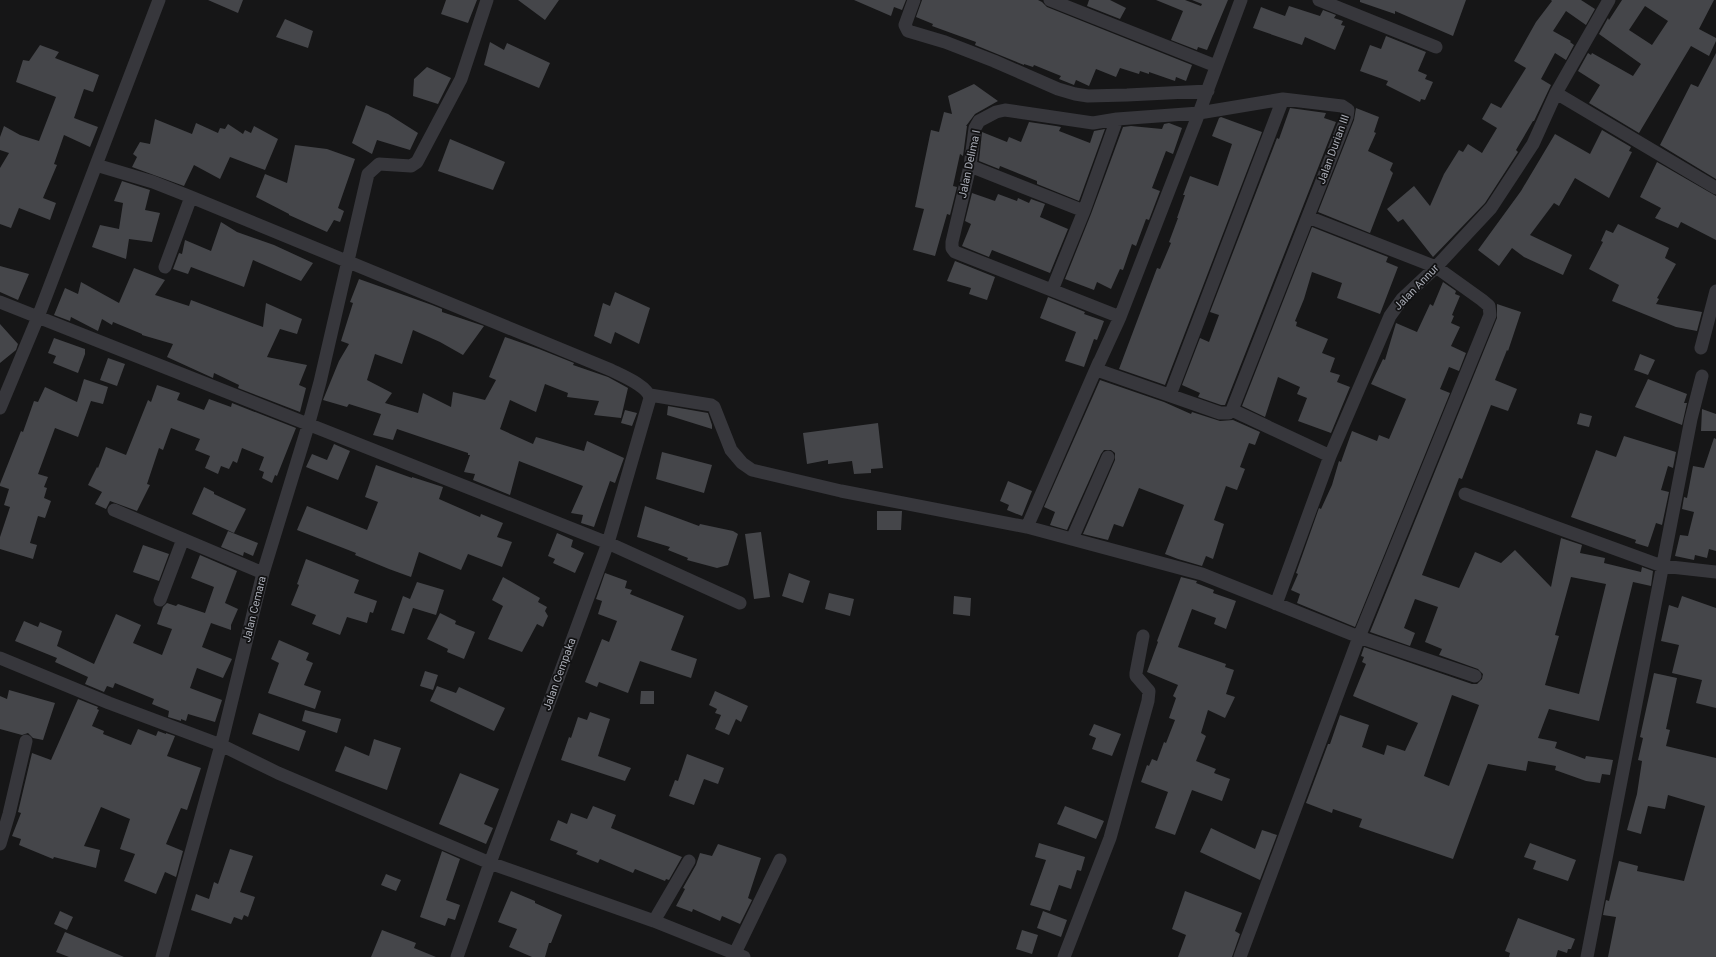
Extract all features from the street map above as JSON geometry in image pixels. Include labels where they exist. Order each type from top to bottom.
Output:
[{"type":"street","points":[[0,408],[38,317],[159,0]]},
{"type":"street","name":"Jalan Cemara","points":[[162,957],[222,745],[263,573],[308,426],[349,262],[368,174],[379,164],[411,166],[417,162],[461,79],[487,0]]},
{"type":"street","points":[[914,0],[905,25],[908,31],[945,42],[994,61],[1058,89],[1074,94],[1088,96],[1208,91]]},
{"type":"street","points":[[1050,0],[1216,66]]},
{"type":"street","points":[[1027,527],[1098,362],[1120,317],[1208,91],[1241,0]]},
{"type":"street","points":[[1319,0],[1436,47]]},
{"type":"street","name":"Jalan Annur","points":[[1276,604],[1330,456],[1390,316],[1402,299],[1436,267],[1491,208],[1533,144],[1556,93],[1609,0]]},
{"type":"street","points":[[1556,93],[1716,188]]},
{"type":"street","points":[[1170,395],[1283,99]]},
{"type":"street","name":"Jalan Durian III","points":[[1199,113],[1283,99],[1342,106],[1348,110],[1347,117],[1308,217]]},
{"type":"street","name":"Jalan Delima I","points":[[1120,317],[955,252],[952,248],[952,242],[970,166],[975,128],[979,121],[996,112],[1005,110],[1093,123],[1117,119],[1199,113]]},
{"type":"street","points":[[1052,290],[1084,210],[1117,119]]},
{"type":"street","points":[[96,164],[191,196],[611,370],[648,392],[711,405],[714,407],[731,450],[742,463],[752,470],[841,491],[953,514],[1027,527],[1202,574],[1359,637],[1475,676]]},
{"type":"street","points":[[970,166],[1084,210]]},
{"type":"street","points":[[165,267],[191,196]]},
{"type":"street","points":[[1098,362],[1100,371],[1220,413],[1229,412],[1232,410],[1308,217],[1326,226],[1436,267],[1482,300],[1488,306],[1490,315],[1359,637],[1240,957]]},
{"type":"street","points":[[1701,348],[1716,291]]},
{"type":"street","points":[[0,302],[308,426],[608,543],[740,603]]},
{"type":"street","points":[[1587,957],[1691,419],[1702,376]]},
{"type":"street","name":"Jalan Cempaka","points":[[457,957],[490,863],[608,543],[650,398],[648,392]]},
{"type":"street","points":[[1232,410],[1330,456]]},
{"type":"street","points":[[1072,538],[1108,457]]},
{"type":"street","points":[[1464,494],[1662,566],[1716,572]]},
{"type":"street","points":[[114,510],[263,573]]},
{"type":"street","points":[[160,600],[184,539]]},
{"type":"street","points":[[1064,957],[1110,838],[1148,701],[1149,691],[1136,676],[1143,636]]},
{"type":"street","points":[[0,658],[109,703],[222,745],[278,773],[490,863],[654,921],[739,955],[780,860]]},
{"type":"street","points":[[0,844],[9,814],[26,741]]},
{"type":"street","points":[[654,921],[690,861]]},
{"type":"building","points":[[208,0],[243,0],[238,13]]},
{"type":"building","points":[[446,0],[477,0],[468,23],[441,14]]},
{"type":"building","points":[[518,0],[559,0],[545,20]]},
{"type":"building","points":[[854,0],[906,0],[902,10],[894,7],[891,16]]},
{"type":"building","points":[[922,0],[1038,0],[1047,7],[1192,65],[1186,81],[1176,77],[1175,81],[1149,72],[1149,74],[1140,71],[1139,74],[1120,68],[1116,77],[1096,69],[1089,86],[1076,80],[1074,85],[1059,79],[1061,76],[1034,65],[1033,67],[1024,65],[975,45],[976,42],[932,26],[933,24],[916,17]]},
{"type":"building","points":[[1089,0],[1110,0],[1126,8],[1120,19],[1087,6]]},
{"type":"building","points":[[1156,0],[1185,0],[1201,6],[1202,4],[1192,0],[1228,0],[1207,50],[1198,47],[1197,50],[1171,40],[1183,11]]},
{"type":"building","points":[[1360,0],[1466,0],[1453,36],[1395,11],[1395,14],[1360,2]]},
{"type":"building","points":[[1551,0],[1581,0],[1595,9],[1586,25],[1566,11],[1553,31],[1571,41],[1570,42],[1574,45],[1566,60],[1555,53],[1541,79],[1551,85],[1534,121],[1516,150],[1518,152],[1485,203],[1433,257],[1403,219],[1398,222],[1387,209],[1414,186],[1430,206],[1444,174],[1459,150],[1463,152],[1468,144],[1482,153],[1497,128],[1482,119],[1491,103],[1501,108],[1526,68],[1514,61],[1536,22],[1552,1]]},
{"type":"building","points":[[1622,0],[1714,0],[1699,29],[1716,38],[1709,56],[1691,46],[1639,133],[1589,103],[1600,85],[1578,71],[1588,53],[1591,55],[1592,53],[1633,76],[1641,64],[1599,34],[1608,18],[1609,20]],"holes":[[[1645,6],[1668,21],[1652,45],[1629,30]]]},
{"type":"building","points":[[1289,6],[1320,16],[1323,10],[1336,15],[1334,18],[1343,21],[1341,25],[1345,26],[1335,50],[1305,37],[1302,45],[1253,28],[1261,7],[1285,16]]},
{"type":"building","points":[[285,19],[313,31],[308,48],[276,37]]},
{"type":"building","points":[[1386,36],[1426,52],[1418,71],[1427,75],[1425,79],[1433,82],[1425,100],[1421,99],[1420,102],[1386,85],[1388,81],[1360,71],[1370,45],[1381,49]]},
{"type":"building","points":[[490,42],[504,50],[507,43],[550,63],[539,88],[484,65]]},
{"type":"building","points":[[40,45],[59,52],[55,58],[99,75],[93,92],[84,89],[74,118],[98,127],[90,147],[64,135],[54,164],[57,165],[43,198],[56,203],[50,220],[19,208],[11,228],[0,224],[0,168],[9,153],[0,150],[0,137],[4,126],[20,135],[39,141],[56,97],[16,82],[23,60],[29,61]]},
{"type":"building","points":[[1716,53],[1716,179],[1660,145],[1691,84],[1698,87]]},
{"type":"building","points":[[427,67],[451,78],[438,104],[413,96],[414,79]]},
{"type":"building","points":[[974,84],[998,101],[975,114],[966,126],[963,156],[960,154],[953,186],[957,187],[950,215],[947,214],[935,256],[913,250],[924,209],[915,207],[931,130],[939,132],[944,112],[952,114],[948,96]]},
{"type":"building","points":[[366,105],[388,114],[418,133],[410,150],[377,140],[372,154],[352,143]]},
{"type":"building","points":[[1290,108],[1326,113],[1324,118],[1336,122],[1225,405],[1221,405],[1198,397],[1200,393],[1182,385],[1200,338],[1209,342],[1219,315],[1210,312]]},
{"type":"building","points":[[1356,108],[1379,117],[1374,132],[1376,133],[1368,151],[1393,163],[1390,170],[1393,173],[1370,233],[1318,212],[1354,120]]},
{"type":"building","points":[[1221,117],[1262,132],[1165,385],[1119,369],[1157,268],[1160,269],[1171,243],[1169,242],[1178,218],[1185,195],[1183,195],[1190,176],[1218,186],[1232,144],[1212,136],[1219,118]]},
{"type":"building","points":[[155,119],[192,134],[196,123],[218,133],[220,128],[225,129],[228,124],[243,134],[245,130],[251,133],[254,126],[278,139],[265,170],[230,157],[220,179],[194,165],[184,186],[132,167],[137,157],[133,154],[140,142],[150,144]]},
{"type":"building","points":[[1029,122],[1061,127],[1059,131],[1090,143],[1094,131],[1105,129],[1079,201],[1037,184],[1037,181],[1000,166],[999,169],[979,161],[982,132],[1007,142],[1009,137],[1021,142]]},
{"type":"building","points":[[1169,123],[1182,128],[1173,154],[1166,151],[1152,188],[1160,191],[1149,220],[1146,219],[1136,246],[1132,244],[1123,270],[1120,269],[1111,289],[1097,282],[1094,290],[1065,279],[1123,127],[1131,126],[1162,129],[1164,124]]},
{"type":"building","points":[[1602,130],[1631,147],[1629,151],[1632,152],[1609,198],[1575,178],[1559,206],[1554,203],[1530,235],[1572,255],[1563,275],[1524,257],[1512,248],[1499,266],[1478,250],[1521,191],[1555,134],[1590,154]]},
{"type":"building","points":[[450,139],[505,162],[493,190],[438,171]]},
{"type":"building","points":[[295,145],[327,149],[355,159],[338,208],[344,211],[340,222],[334,220],[327,232],[289,215],[256,197],[265,174],[287,183]]},
{"type":"building","points":[[1657,162],[1716,196],[1716,240],[1681,222],[1678,228],[1655,218],[1661,208],[1640,197]]},
{"type":"building","points":[[122,181],[150,190],[145,210],[160,213],[152,242],[129,239],[126,259],[92,247],[100,225],[119,229],[123,203],[114,201]]},
{"type":"building","points":[[972,193],[995,201],[998,194],[1017,201],[1018,198],[1029,203],[1031,199],[1045,204],[1040,217],[1068,229],[1050,273],[992,250],[989,257],[962,246],[971,224],[965,221]]},
{"type":"building","points":[[221,222],[237,232],[274,245],[313,263],[301,281],[253,260],[244,287],[191,267],[188,274],[173,269],[179,253],[182,254],[185,240],[211,251]]},
{"type":"building","points":[[1618,224],[1669,248],[1665,258],[1676,264],[1657,298],[1659,299],[1656,304],[1702,312],[1697,331],[1676,327],[1612,301],[1619,285],[1589,269],[1603,242],[1601,241],[1606,230],[1613,233]]},
{"type":"building","points":[[1312,227],[1388,257],[1386,262],[1398,267],[1380,314],[1337,298],[1342,283],[1312,272],[1304,299],[1295,321],[1297,322],[1296,326],[1328,339],[1322,353],[1335,358],[1330,372],[1340,375],[1337,382],[1350,387],[1331,433],[1298,421],[1307,398],[1297,394],[1300,387],[1278,377],[1265,417],[1242,406]]},
{"type":"building","points":[[955,261],[995,277],[987,300],[969,294],[971,288],[947,281]]},
{"type":"building","points":[[0,266],[29,274],[18,300],[0,292]]},
{"type":"building","points":[[134,268],[165,280],[155,295],[189,306],[191,300],[263,327],[266,303],[302,319],[297,334],[280,329],[267,357],[307,365],[299,385],[306,388],[300,412],[238,388],[239,385],[214,373],[213,378],[167,357],[173,344],[142,335],[113,322],[112,325],[102,319],[98,331],[71,317],[70,321],[54,315],[65,288],[78,294],[81,282],[119,303]]},
{"type":"building","points":[[359,279],[432,305],[442,309],[442,312],[484,326],[463,355],[440,342],[413,330],[402,364],[375,354],[367,380],[392,393],[385,403],[418,413],[423,393],[451,407],[453,392],[485,400],[496,380],[489,377],[505,337],[574,363],[573,365],[608,377],[628,388],[621,418],[594,415],[599,401],[567,397],[568,393],[545,384],[536,412],[510,400],[500,429],[533,444],[536,437],[584,451],[587,441],[624,458],[615,483],[610,481],[594,527],[581,523],[583,515],[571,513],[583,486],[519,461],[510,495],[473,480],[475,474],[464,472],[470,455],[468,455],[468,453],[397,429],[393,440],[373,435],[381,414],[349,404],[347,407],[323,400],[339,361],[349,344],[341,341],[353,303],[350,302]]},
{"type":"building","points":[[1443,282],[1456,291],[1455,294],[1460,296],[1452,315],[1454,316],[1451,323],[1460,327],[1451,346],[1466,353],[1459,371],[1449,367],[1440,389],[1450,393],[1355,627],[1297,603],[1300,594],[1291,590],[1298,574],[1296,573],[1319,508],[1321,509],[1332,485],[1339,461],[1341,462],[1352,431],[1377,441],[1379,435],[1389,439],[1406,399],[1371,384],[1383,359],[1385,360],[1396,323],[1417,332],[1430,304],[1433,306]]},
{"type":"building","points":[[615,292],[650,308],[639,344],[615,332],[611,344],[594,336],[603,303],[610,306]]},
{"type":"building","points":[[1048,297],[1085,312],[1084,314],[1104,321],[1097,340],[1094,339],[1084,367],[1065,361],[1076,332],[1040,318]]},
{"type":"building","points":[[1497,304],[1521,312],[1508,351],[1507,350],[1495,380],[1517,389],[1508,411],[1491,405],[1462,479],[1459,478],[1422,575],[1459,588],[1475,552],[1501,563],[1515,550],[1551,587],[1561,538],[1582,545],[1580,553],[1605,558],[1604,563],[1641,572],[1642,567],[1653,571],[1651,586],[1633,582],[1599,721],[1549,709],[1538,738],[1557,742],[1555,748],[1585,759],[1586,756],[1613,760],[1610,775],[1602,774],[1600,783],[1586,781],[1555,770],[1556,766],[1528,761],[1526,771],[1488,764],[1453,859],[1359,827],[1362,819],[1333,809],[1332,813],[1306,803],[1340,715],[1369,725],[1362,747],[1384,755],[1387,745],[1405,751],[1418,723],[1353,696],[1366,664],[1362,662],[1364,657],[1361,656],[1364,647],[1472,684],[1477,684],[1482,679],[1483,674],[1478,669],[1439,655],[1442,649],[1425,642],[1438,607],[1415,599],[1404,628],[1415,633],[1410,646],[1370,632],[1497,318]],"holes":[[[1571,577],[1606,584],[1579,694],[1545,685],[1559,636],[1555,635]],[[1452,695],[1479,705],[1449,786],[1424,776]]]},
{"type":"building","points":[[0,324],[18,344],[16,350],[0,363]]},
{"type":"building","points":[[54,338],[85,349],[85,354],[78,373],[53,363],[56,356],[48,353]]},
{"type":"building","points":[[1640,354],[1655,360],[1648,375],[1634,370]]},
{"type":"building","points":[[108,358],[125,364],[117,386],[100,380]]},
{"type":"building","points":[[84,379],[108,387],[103,404],[91,401],[78,437],[55,428],[38,474],[48,477],[44,487],[47,488],[44,498],[51,501],[45,518],[38,516],[30,543],[37,545],[33,559],[0,549],[0,537],[10,507],[4,505],[9,489],[0,486],[0,484],[21,431],[23,432],[34,401],[38,402],[45,387],[77,402]]},
{"type":"building","points":[[1648,379],[1687,394],[1684,403],[1687,403],[1682,425],[1635,407]]},
{"type":"building","points":[[1100,380],[1164,402],[1191,414],[1192,412],[1220,421],[1233,420],[1260,432],[1255,445],[1249,443],[1240,467],[1245,469],[1237,490],[1226,486],[1214,520],[1224,524],[1213,559],[1206,556],[1202,566],[1165,554],[1184,505],[1139,488],[1123,527],[1114,524],[1108,540],[1083,534],[1115,460],[1115,453],[1111,450],[1104,450],[1101,454],[1067,530],[1050,525],[1055,512],[1044,507]]},
{"type":"building","points":[[157,385],[180,393],[177,400],[204,410],[209,399],[231,407],[232,403],[296,428],[277,476],[275,475],[272,483],[262,478],[264,472],[259,470],[264,457],[242,448],[237,463],[233,461],[229,469],[221,466],[218,474],[205,468],[210,456],[195,450],[200,439],[171,428],[163,450],[159,448],[147,484],[150,485],[137,511],[110,501],[106,509],[95,504],[102,492],[88,485],[97,467],[98,468],[106,447],[126,455],[148,400],[151,402]]},
{"type":"building","points":[[668,406],[708,413],[712,429],[667,415]]},
{"type":"building","points":[[1702,409],[1716,414],[1716,431],[1701,431]]},
{"type":"building","points":[[625,410],[637,413],[632,426],[621,423]]},
{"type":"building","points":[[1580,413],[1592,416],[1589,427],[1577,424]]},
{"type":"building","points":[[878,423],[883,468],[871,469],[871,473],[854,474],[852,461],[828,464],[828,460],[807,464],[803,433]]},
{"type":"building","points":[[1624,436],[1676,452],[1673,468],[1668,466],[1661,490],[1669,492],[1662,525],[1656,523],[1648,547],[1635,543],[1636,540],[1571,517],[1596,450],[1616,457]]},
{"type":"building","points":[[1714,438],[1716,439],[1716,551],[1709,549],[1707,558],[1695,555],[1694,560],[1675,556],[1680,535],[1688,536],[1694,512],[1682,509],[1684,497],[1687,498],[1693,466],[1704,468]]},
{"type":"building","points":[[334,444],[350,451],[338,480],[306,467],[312,454],[327,460]]},
{"type":"building","points":[[662,452],[712,465],[704,493],[656,479]]},
{"type":"building","points":[[376,465],[443,487],[439,499],[480,517],[481,514],[503,523],[497,537],[512,542],[502,567],[468,554],[461,570],[419,552],[411,577],[355,555],[356,553],[297,530],[307,506],[367,530],[378,502],[365,497]]},
{"type":"building","points":[[1008,481],[1032,491],[1022,516],[1007,510],[1009,505],[1000,501]]},
{"type":"building","points":[[204,487],[214,492],[214,494],[246,509],[234,533],[192,514]]},
{"type":"building","points":[[645,506],[699,526],[700,524],[733,531],[738,534],[728,565],[717,568],[687,560],[688,558],[668,550],[670,547],[637,537]]},
{"type":"building","points":[[877,511],[902,511],[901,530],[877,530]]},
{"type":"building","points":[[228,531],[258,543],[253,556],[244,552],[243,556],[221,547]]},
{"type":"building","points":[[761,532],[770,597],[754,599],[745,534]]},
{"type":"building","points":[[557,533],[573,540],[571,547],[584,553],[575,573],[553,563],[555,559],[548,556]]},
{"type":"building","points":[[143,545],[169,554],[159,581],[133,572]]},
{"type":"building","points":[[200,555],[237,571],[225,603],[238,609],[231,625],[231,630],[211,623],[202,647],[232,659],[223,678],[197,668],[190,688],[222,700],[215,722],[188,714],[186,721],[168,717],[169,711],[152,704],[154,699],[115,683],[113,688],[107,686],[104,692],[85,684],[88,677],[55,662],[57,658],[15,641],[24,621],[38,627],[40,622],[62,631],[57,646],[94,664],[116,614],[141,625],[133,643],[162,655],[172,629],[157,624],[163,607],[167,603],[176,606],[178,604],[205,613],[214,587],[191,578]]},
{"type":"building","points":[[306,559],[359,580],[354,593],[377,601],[373,613],[370,612],[367,623],[347,617],[340,635],[312,624],[316,615],[291,605],[299,585],[297,584]]},
{"type":"building","points":[[605,573],[627,581],[625,588],[632,590],[630,594],[684,616],[671,650],[697,659],[691,678],[640,661],[628,693],[599,682],[597,687],[585,682],[602,639],[609,642],[617,621],[598,614],[602,601],[596,599]]},
{"type":"building","points":[[789,573],[810,581],[803,603],[782,596]]},
{"type":"building","points":[[503,577],[540,598],[538,602],[547,607],[545,611],[548,616],[543,627],[537,624],[522,652],[488,639],[503,606],[492,600]]},
{"type":"building","points":[[1181,577],[1197,581],[1196,583],[1214,590],[1213,593],[1236,601],[1226,629],[1214,624],[1216,618],[1192,609],[1178,647],[1226,664],[1225,667],[1234,670],[1226,694],[1235,697],[1225,718],[1208,710],[1201,733],[1206,736],[1196,761],[1216,769],[1214,773],[1230,779],[1222,801],[1192,790],[1175,835],[1155,828],[1168,792],[1141,782],[1147,765],[1149,766],[1152,759],[1157,761],[1164,742],[1166,743],[1175,720],[1169,718],[1176,698],[1173,696],[1178,685],[1147,672]]},
{"type":"building","points":[[417,582],[444,590],[436,615],[413,608],[404,634],[391,630],[403,596],[410,599]]},
{"type":"building","points":[[829,593],[854,599],[850,616],[825,609]]},
{"type":"building","points":[[954,596],[971,598],[970,616],[953,614]]},
{"type":"building","points":[[1682,596],[1716,608],[1716,708],[1696,703],[1702,680],[1672,673],[1679,645],[1661,641],[1669,605],[1678,608]]},
{"type":"building","points":[[440,613],[456,621],[455,624],[475,632],[464,659],[447,652],[448,649],[427,639]]},
{"type":"building","points":[[279,640],[309,653],[306,660],[313,663],[304,685],[321,691],[315,709],[268,693],[279,663],[271,659]]},
{"type":"building","points":[[425,671],[438,675],[433,690],[420,686]]},
{"type":"building","points":[[1654,673],[1677,678],[1666,729],[1670,730],[1666,746],[1716,758],[1716,957],[1608,957],[1616,917],[1603,915],[1606,900],[1609,901],[1619,861],[1638,866],[1637,871],[1684,881],[1705,806],[1668,795],[1665,809],[1648,806],[1641,834],[1627,830],[1637,794],[1642,761],[1638,760],[1643,738],[1640,737]]},
{"type":"building","points":[[437,686],[456,693],[459,687],[505,708],[494,731],[430,701]]},
{"type":"building","points":[[9,690],[55,703],[43,740],[33,738],[28,733],[22,735],[0,729],[0,696],[7,699]]},
{"type":"building","points":[[641,691],[654,691],[654,704],[640,704]]},
{"type":"building","points":[[715,691],[748,706],[741,722],[736,719],[729,735],[715,729],[721,715],[715,713],[717,709],[709,705]]},
{"type":"building","points":[[78,699],[98,707],[97,709],[99,710],[92,726],[104,731],[103,734],[131,745],[138,729],[156,736],[158,731],[175,736],[167,756],[201,768],[187,810],[181,808],[166,844],[183,851],[176,877],[165,872],[156,894],[124,881],[135,854],[120,849],[130,819],[101,807],[84,846],[100,850],[96,868],[54,857],[53,859],[19,845],[21,839],[12,836],[21,813],[18,812],[32,753],[51,760]]},
{"type":"building","points":[[305,710],[341,719],[337,733],[302,721]]},
{"type":"building","points":[[590,712],[610,719],[598,756],[631,768],[625,781],[561,760],[569,737],[571,738],[578,717],[587,720]]},
{"type":"building","points":[[259,713],[306,731],[299,751],[252,734]]},
{"type":"building","points":[[1094,724],[1121,734],[1112,756],[1092,749],[1096,738],[1089,735]]},
{"type":"building","points":[[374,739],[401,748],[387,790],[335,771],[345,746],[369,756]]},
{"type":"building","points":[[687,754],[724,768],[718,784],[704,779],[694,805],[669,796],[675,780],[678,781]]},
{"type":"building","points":[[460,773],[499,789],[484,824],[493,828],[486,844],[439,824]]},
{"type":"building","points":[[593,806],[616,815],[611,828],[682,857],[669,880],[666,879],[665,881],[635,869],[633,873],[600,859],[598,863],[576,854],[578,851],[550,840],[558,820],[567,824],[571,813],[587,819]]},
{"type":"building","points":[[1065,806],[1104,821],[1096,839],[1057,824]]},
{"type":"building","points":[[1211,828],[1255,849],[1262,830],[1277,835],[1260,880],[1200,852]]},
{"type":"building","points":[[1039,843],[1085,857],[1081,871],[1077,870],[1071,889],[1059,885],[1050,911],[1030,905],[1046,860],[1035,857]]},
{"type":"building","points":[[1530,843],[1576,860],[1568,881],[1533,869],[1536,861],[1524,857]]},
{"type":"building","points":[[718,844],[761,858],[748,898],[752,900],[740,924],[722,916],[720,921],[693,909],[692,912],[676,906],[685,889],[683,888],[696,865],[700,853],[712,856]]},
{"type":"building","points":[[230,849],[253,856],[240,892],[255,897],[248,917],[244,915],[242,920],[234,917],[231,924],[191,910],[196,894],[209,899],[214,882],[218,884]]},
{"type":"building","points":[[442,851],[460,859],[446,900],[460,905],[455,920],[448,918],[445,926],[420,917]]},
{"type":"building","points":[[386,874],[401,880],[396,891],[381,885]]},
{"type":"building","points":[[511,891],[562,915],[551,943],[549,943],[545,957],[532,957],[509,947],[517,929],[498,922]]},
{"type":"building","points":[[1185,891],[1242,913],[1235,931],[1240,934],[1232,957],[1178,957],[1186,935],[1172,929]]},
{"type":"building","points":[[60,911],[73,917],[67,930],[54,924]]},
{"type":"building","points":[[1043,911],[1067,920],[1061,937],[1037,928]]},
{"type":"building","points":[[1518,918],[1575,939],[1571,949],[1568,949],[1567,953],[1558,950],[1556,957],[1509,957],[1510,953],[1505,951]]},
{"type":"building","points":[[382,930],[416,943],[414,948],[436,957],[371,957]]},
{"type":"building","points":[[1022,930],[1038,935],[1032,954],[1016,949]]},
{"type":"building","points":[[65,932],[124,957],[69,957],[56,952]]}]
